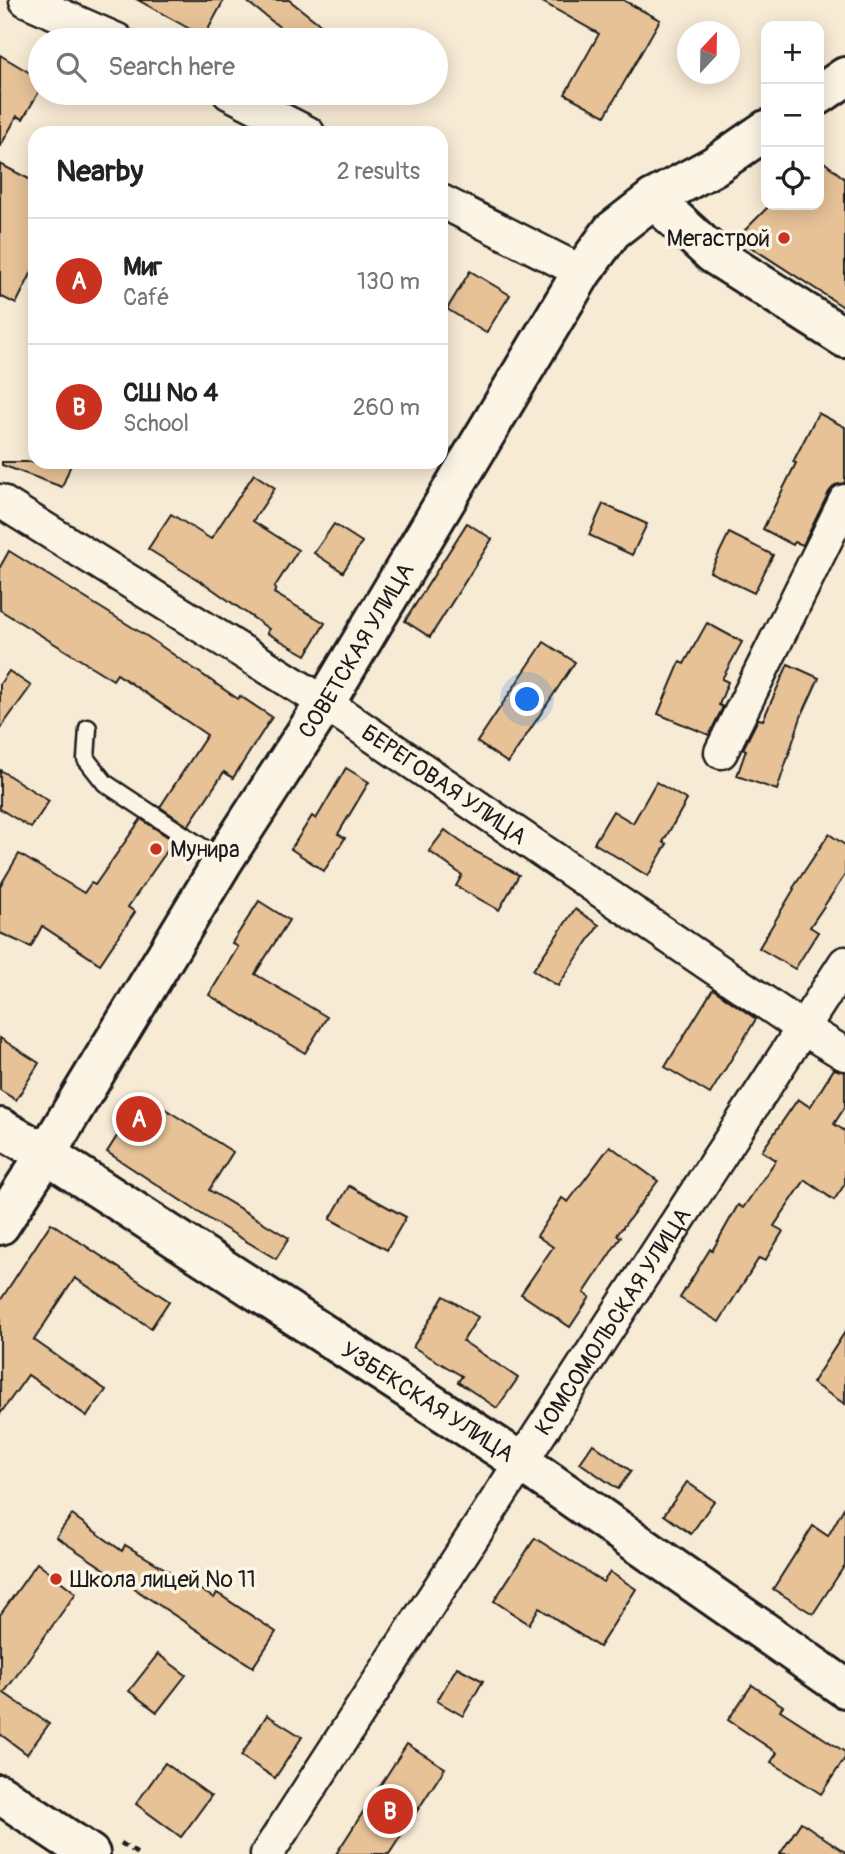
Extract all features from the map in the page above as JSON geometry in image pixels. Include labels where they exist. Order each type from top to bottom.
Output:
[{"type":"main road","points":[[824,92],[845,77]]},
{"type":"main road","name":"СОВЕТСКАЯ УЛИЦА","points":[[0,1225],[46,1154],[223,861],[325,703],[582,272],[612,231],[653,199],[714,166],[761,133]]},
{"type":"main road","points":[[653,199],[713,254],[845,338]]},
{"type":"main road","name":"УЗБЕКСКАЯ УЛИЦА","points":[[0,1128],[46,1154],[521,1462],[845,1688]]},
{"type":"main road","points":[[0,1794],[90,1854]]},
{"type":"street","points":[[26,0],[90,28]]},
{"type":"street","points":[[253,105],[294,126]]},
{"type":"street","points":[[448,205],[582,272]]},
{"type":"street","name":"БЕРЕГОВАЯ УЛИЦА","points":[[0,501],[325,703],[804,1029],[845,1054]]},
{"type":"street","points":[[721,752],[845,501]]},
{"type":"street","name":"КОМСОМОЛЬСКАЯ УЛИЦА","points":[[267,1854],[845,963]]},
{"type":"lane","points":[[88,728],[86,759],[105,783],[223,861]]},
{"type":"building","points":[[138,0],[224,0],[209,28],[188,28]]},
{"type":"building","points":[[245,0],[289,0],[325,28],[281,28]]},
{"type":"building","points":[[539,0],[623,0],[660,20],[605,116],[565,94],[599,34]]},
{"type":"building","points":[[0,55],[28,72],[28,105],[31,105],[23,119],[17,116],[0,147]]},
{"type":"building","points":[[824,162],[845,179],[845,308],[737,238],[765,210],[824,210]]},
{"type":"building","points":[[0,164],[28,178],[28,280],[16,304],[0,296]]},
{"type":"building","points":[[470,271],[510,295],[486,333],[448,307]]},
{"type":"building","points":[[818,413],[845,427],[845,483],[835,485],[829,492],[803,545],[795,542],[793,545],[763,529]]},
{"type":"building","points":[[2,462],[28,462],[28,469],[69,469],[62,487],[2,465]]},
{"type":"building","points":[[254,474],[275,488],[253,521],[298,550],[274,588],[274,593],[325,623],[306,655],[267,633],[269,629],[208,586],[148,549],[171,514],[211,539]]},
{"type":"building","points":[[603,504],[647,524],[632,555],[589,535]]},
{"type":"building","points":[[467,523],[492,539],[430,637],[405,621]]},
{"type":"building","points":[[334,524],[362,542],[343,572],[314,553]]},
{"type":"building","points":[[729,533],[773,555],[754,593],[710,572]]},
{"type":"building","points":[[9,551],[148,637],[238,699],[240,696],[272,717],[233,778],[224,772],[188,826],[160,807],[207,735],[117,674],[113,680],[0,610],[0,567]]},
{"type":"building","points":[[707,623],[742,642],[722,679],[728,682],[719,705],[723,707],[709,735],[658,714],[680,662],[684,664]]},
{"type":"building","points":[[544,642],[575,662],[508,763],[477,742]]},
{"type":"building","points":[[788,664],[819,678],[801,717],[777,790],[737,776],[746,750],[743,749],[758,719],[763,720]]},
{"type":"building","points":[[9,671],[31,686],[0,729],[0,684]]},
{"type":"building","points":[[346,768],[369,782],[338,834],[345,838],[324,871],[291,849],[312,816],[316,819]]},
{"type":"building","points":[[0,770],[49,801],[31,828],[0,809]]},
{"type":"building","points":[[656,782],[687,800],[663,842],[667,844],[648,876],[594,843],[613,811],[633,823]]},
{"type":"building","points":[[141,819],[174,841],[128,907],[135,912],[100,964],[42,926],[31,947],[0,933],[0,886],[19,854],[84,893],[91,883],[95,885]]},
{"type":"building","points":[[445,830],[469,848],[519,875],[499,910],[456,886],[462,875],[429,851]]},
{"type":"building","points":[[829,834],[845,845],[845,875],[810,927],[818,932],[795,969],[759,948],[793,888]]},
{"type":"building","points":[[259,901],[289,920],[255,974],[327,1017],[305,1053],[209,995],[238,947],[232,943]]},
{"type":"building","points":[[575,909],[599,925],[558,986],[533,970]]},
{"type":"building","points":[[713,989],[756,1019],[710,1094],[665,1067]]},
{"type":"building","points":[[0,1038],[39,1063],[16,1100],[0,1090]]},
{"type":"building","points":[[834,1069],[845,1072],[845,1107],[834,1124],[845,1131],[845,1184],[834,1200],[805,1180],[774,1226],[783,1231],[765,1261],[759,1258],[719,1322],[680,1298],[710,1249],[712,1251],[738,1205],[743,1208],[776,1160],[762,1151],[798,1099],[810,1107]]},
{"type":"building","points":[[143,1095],[233,1152],[209,1190],[289,1238],[276,1259],[107,1152]]},
{"type":"building","points":[[610,1146],[658,1181],[617,1235],[621,1237],[584,1293],[590,1297],[570,1327],[521,1294],[553,1247],[537,1236],[562,1198],[568,1202]]},
{"type":"building","points":[[349,1186],[406,1217],[387,1250],[330,1219]]},
{"type":"building","points":[[51,1223],[169,1301],[151,1328],[75,1278],[34,1340],[106,1390],[87,1416],[28,1375],[0,1414],[0,1301]]},
{"type":"building","points":[[444,1296],[478,1317],[463,1341],[518,1378],[497,1408],[458,1382],[462,1376],[413,1347]]},
{"type":"building","points":[[845,1332],[845,1404],[812,1383]]},
{"type":"building","points":[[593,1444],[631,1471],[618,1489],[580,1463]]},
{"type":"building","points":[[687,1482],[714,1501],[691,1534],[664,1515]]},
{"type":"building","points":[[845,1506],[845,1565],[813,1614],[773,1589],[813,1526],[828,1536]]},
{"type":"building","points":[[72,1515],[122,1551],[125,1545],[214,1598],[217,1593],[276,1632],[253,1667],[56,1537]]},
{"type":"building","points":[[535,1538],[603,1582],[610,1572],[636,1589],[599,1647],[539,1608],[529,1624],[494,1601]]},
{"type":"building","name":"Школа лицей № 11","points":[[37,1563],[76,1593],[4,1693],[49,1724],[27,1754],[0,1734],[0,1615]]},
{"type":"building","points":[[158,1654],[186,1675],[157,1712],[129,1691]]},
{"type":"building","points":[[457,1667],[483,1681],[463,1716],[437,1701]]},
{"type":"building","points":[[752,1685],[783,1706],[780,1710],[845,1752],[845,1758],[821,1794],[771,1762],[777,1753],[728,1720]]},
{"type":"building","points":[[267,1715],[302,1737],[275,1778],[241,1756]]},
{"type":"building","points":[[407,1744],[445,1768],[389,1854],[336,1854]]},
{"type":"building","points":[[165,1763],[211,1796],[181,1837],[136,1804]]},
{"type":"building","points":[[801,1822],[845,1852],[845,1854],[780,1854]]},
{"type":"place","name":"Мегастрой","points":[[784,238]]},
{"type":"place","name":"Мунира","points":[[156,849]]},
{"type":"place","name":"Миг","points":[[139,1119]]},
{"type":"place","name":"Школа лицей № 11","points":[[56,1579]]},
{"type":"place","name":"СШ № 4","points":[[390,1811]]}]
